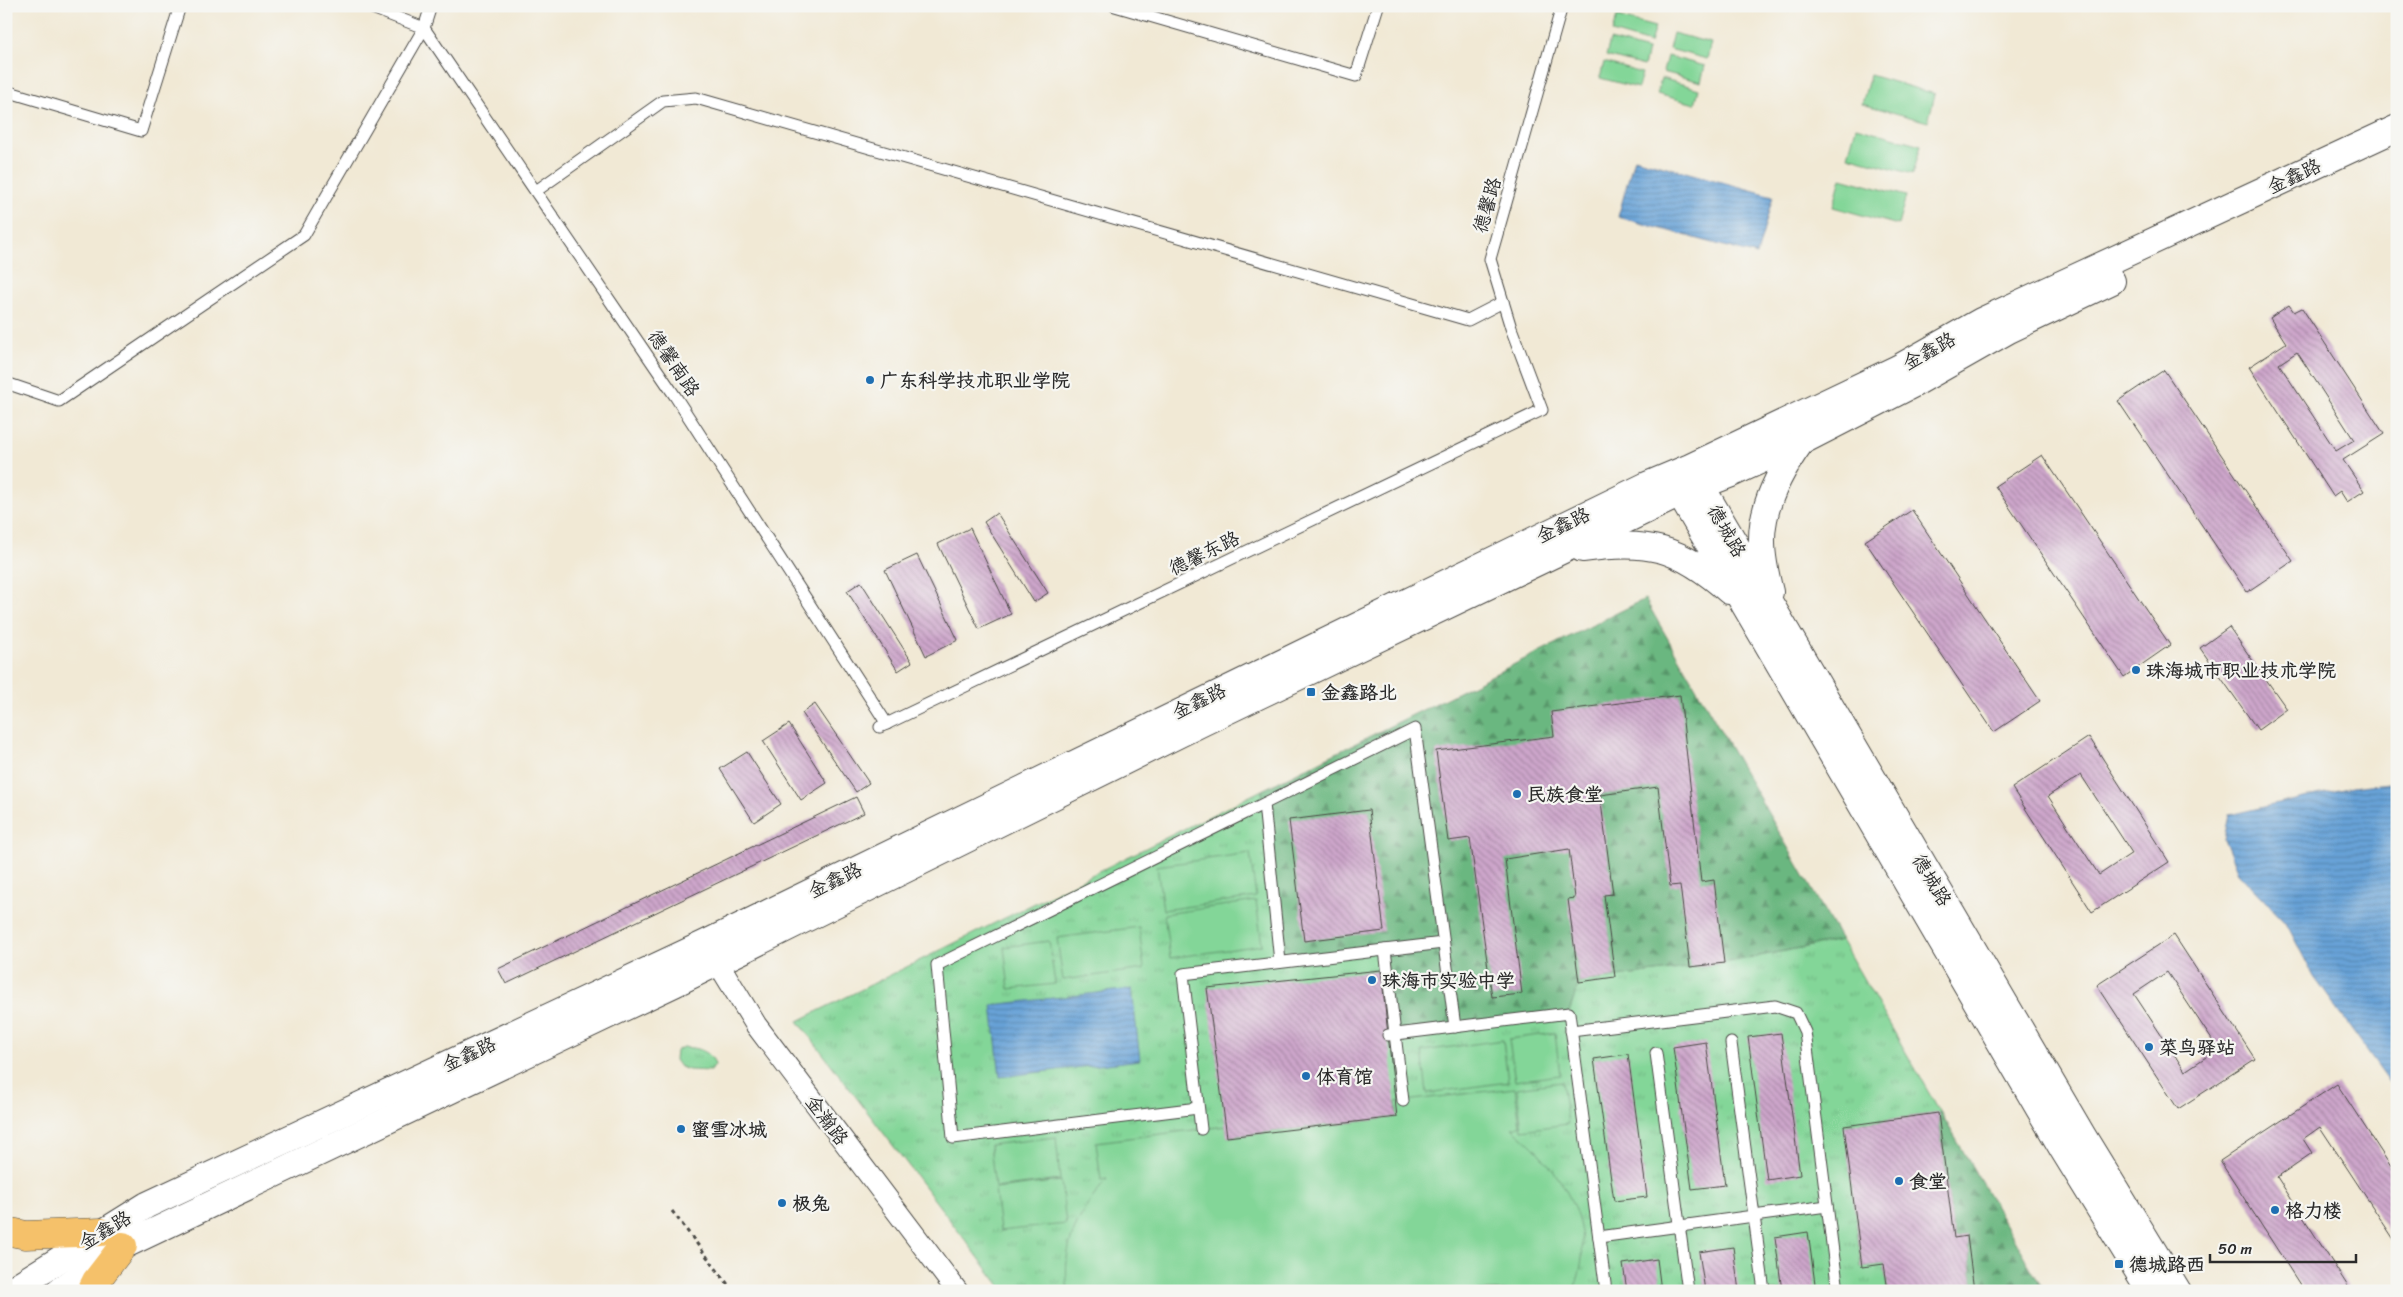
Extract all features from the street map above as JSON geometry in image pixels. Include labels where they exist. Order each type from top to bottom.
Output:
[{"type":"main road","points":[[6,1231],[26,1235],[112,1239],[91,1291]]},
{"type":"street","name":"金鑫路","points":[[9,1291],[112,1239],[712,953],[1562,552],[1685,481],[1981,322],[2397,128]]},
{"type":"street","name":"金鑫路","points":[[712,953],[1219,692],[1638,489],[1685,481],[1801,442],[1914,384],[2009,330],[2397,145]]},
{"type":"street","points":[[1774,613],[1762,542],[1765,512],[1787,462],[1801,442]]},
{"type":"street","name":"德城路","points":[[1685,481],[1745,605],[2063,1150],[2150,1291]]},
{"type":"street","name":"德城路","points":[[1685,481],[1774,613],[2083,1136],[2178,1291]]},
{"type":"street","points":[[1562,552],[1613,545],[1661,548],[1683,556],[1707,572],[1745,605]]},
{"type":"street","name":"金瀚路","points":[[712,953],[756,1026],[957,1291]]},
{"type":"street","name":"金鑫路","points":[[59,1291],[112,1239]]},
{"type":"lane","points":[[6,91],[141,131],[180,6]]},
{"type":"lane","points":[[367,6],[424,28]]},
{"type":"lane","points":[[6,383],[59,400],[304,236],[424,28],[431,6]]},
{"type":"lane","points":[[1115,6],[1356,76],[1378,6]]},
{"type":"lane","name":"德馨路","points":[[1542,410],[1502,302],[1490,258],[1562,6]]},
{"type":"lane","name":"德馨南路","points":[[424,28],[675,396],[884,725]]},
{"type":"lane","points":[[536,191],[663,101],[696,98],[1468,320],[1502,302]]},
{"type":"lane","name":"德馨东路","points":[[884,725],[1542,410]]},
{"type":"lane","points":[[1198,1108],[953,1138],[937,965],[1415,730],[1455,1027]]},
{"type":"lane","points":[[1264,804],[1280,962]]},
{"type":"lane","points":[[1201,1129],[1182,974],[1443,943]]},
{"type":"lane","points":[[1385,950],[1392,1035],[1403,1101]]},
{"type":"lane","points":[[1571,1031],[1774,1006],[1796,1013],[1805,1032],[1838,1291]]},
{"type":"lane","points":[[1392,1035],[1569,1013],[1606,1291]]},
{"type":"lane","points":[[1731,1044],[1764,1291]]},
{"type":"lane","points":[[1656,1053],[1688,1291]]},
{"type":"lane","points":[[1599,1237],[1827,1206]]},
{"type":"path","points":[[672,1212],[732,1291]]},
{"type":"green space","points":[[1617,17],[1655,27],[1650,43],[1612,32]]},
{"type":"green space","points":[[1673,33],[1711,43],[1707,59],[1669,49]]},
{"type":"green space","points":[[1610,40],[1648,50],[1644,66],[1606,56]]},
{"type":"green space","points":[[1667,56],[1705,66],[1701,82],[1663,72]]},
{"type":"green space","points":[[1604,62],[1642,73],[1638,88],[1600,78]]},
{"type":"green space","points":[[1870,75],[1935,94],[1928,122],[1862,104]]},
{"type":"green space","points":[[1661,78],[1699,89],[1695,104],[1657,94]]},
{"type":"green space","points":[[1856,127],[1921,145],[1913,174],[1848,156]]},
{"type":"green space","points":[[1841,178],[1906,196],[1898,225],[1833,207]]},
{"type":"green space","points":[[1645,599],[1841,940],[1724,963],[1579,982],[1569,1013],[1395,1034],[1385,950],[1280,962],[1262,790]]},
{"type":"green space","name":"珠海市实验中学","points":[[1262,790],[1280,962],[1385,950],[1579,982],[1724,963],[1841,940],[1941,1113],[1847,1125],[1861,1267],[1884,1264],[1888,1291],[1004,1291],[798,1021]]},
{"type":"green space","points":[[1250,853],[1256,897],[1163,910],[1157,866]]},
{"type":"green space","points":[[1256,901],[1262,945],[1170,958],[1164,914]]},
{"type":"green space","points":[[1139,927],[1144,969],[1063,980],[1057,938]]},
{"type":"green space","points":[[1049,941],[1055,984],[1009,989],[1004,947]]},
{"type":"green space","points":[[1555,1033],[1560,1075],[1515,1081],[1509,1039]]},
{"type":"green space","points":[[1503,1040],[1508,1082],[1427,1093],[1422,1051]]},
{"type":"green space","points":[[683,1047],[698,1049],[707,1053],[715,1065],[711,1071],[689,1070],[680,1067],[675,1060],[676,1051]]},
{"type":"green space","points":[[1562,1082],[1568,1124],[1522,1130],[1517,1088]]},
{"type":"green space","points":[[1515,1088],[1520,1126],[1512,1128],[1529,1143],[1560,1180],[1571,1200],[1579,1222],[1582,1245],[1581,1268],[1573,1291],[1068,1291],[1067,1259],[1074,1231],[1088,1205],[1107,1179],[1101,1180],[1096,1142],[1226,1126],[1228,1137],[1397,1117],[1396,1102]]},
{"type":"green space","points":[[1938,1113],[1941,1113],[2044,1291],[1974,1291],[1967,1236],[1954,1238]]},
{"type":"green space","points":[[1056,1137],[1060,1180],[995,1188],[990,1145]]},
{"type":"green space","points":[[1061,1181],[1066,1224],[1000,1231],[995,1189]]},
{"type":"water","points":[[1634,158],[1773,196],[1757,255],[1618,217]]},
{"type":"water","points":[[2397,782],[2397,1092],[2314,977],[2286,923],[2238,873],[2224,839],[2229,815],[2352,787]]},
{"type":"water","points":[[1132,989],[1140,1060],[1000,1077],[992,1005]]},
{"type":"building","points":[[2289,305],[2294,312],[2302,308],[2384,434],[2343,460],[2364,491],[2347,502],[2340,491],[2333,496],[2249,367],[2286,343],[2270,318]],"holes":[[[2297,352],[2354,440],[2336,451],[2279,364]]]},
{"type":"building","points":[[2164,370],[2293,561],[2247,592],[2118,401]]},
{"type":"building","points":[[2042,455],[2170,645],[2124,677],[1995,486]]},
{"type":"building","points":[[1912,510],[2040,701],[1994,732],[1865,541]]},
{"type":"building","points":[[997,513],[1048,593],[1034,602],[984,522]]},
{"type":"building","points":[[970,528],[1011,614],[979,629],[938,544]]},
{"type":"building","points":[[917,555],[958,640],[926,656],[885,570]]},
{"type":"building","points":[[861,582],[912,662],[898,671],[847,591]]},
{"type":"building","points":[[2229,627],[2287,709],[2258,730],[2200,648]]},
{"type":"building","points":[[1680,695],[1701,882],[1714,880],[1724,963],[1690,967],[1680,885],[1670,886],[1658,787],[1600,795],[1613,894],[1604,895],[1615,977],[1579,982],[1568,899],[1575,898],[1569,849],[1505,859],[1522,994],[1492,997],[1470,838],[1448,841],[1436,751],[1554,736],[1551,712]]},
{"type":"building","points":[[815,704],[869,783],[856,792],[802,713]]},
{"type":"building","points":[[789,724],[827,783],[801,800],[763,741]]},
{"type":"building","points":[[2089,737],[2169,862],[2092,912],[2012,788]],"holes":[[[2081,775],[2132,853],[2099,875],[2048,796]]]},
{"type":"building","points":[[747,752],[781,804],[754,822],[720,769]]},
{"type":"building","points":[[856,797],[864,813],[506,984],[498,969]]},
{"type":"building","points":[[1369,810],[1384,931],[1304,941],[1289,820]]},
{"type":"building","points":[[2174,935],[2255,1059],[2178,1109],[2097,985]],"holes":[[[2167,972],[2218,1049],[2185,1071],[2134,994]]]},
{"type":"building","name":"体育馆","points":[[1381,970],[1397,1117],[1227,1137],[1207,988]]},
{"type":"building","points":[[1781,1033],[1800,1175],[1767,1180],[1748,1037]]},
{"type":"building","points":[[1706,1042],[1725,1185],[1692,1189],[1673,1047]]},
{"type":"building","points":[[1628,1054],[1647,1197],[1614,1201],[1594,1059]]},
{"type":"building","name":"格力楼","points":[[2337,1084],[2397,1176],[2397,1244],[2320,1127],[2303,1139],[2312,1153],[2277,1177],[2351,1291],[2304,1291],[2220,1161]]},
{"type":"building","name":"食堂","points":[[1938,1113],[1954,1238],[1967,1236],[1974,1291],[1888,1291],[1884,1264],[1862,1267],[1844,1126]]},
{"type":"building","points":[[1808,1232],[1816,1291],[1782,1291],[1775,1237]]},
{"type":"building","points":[[1733,1247],[1739,1291],[1705,1291],[1699,1252]]},
{"type":"building","points":[[1657,1259],[1661,1291],[1627,1291],[1623,1264]]},
{"type":"place","name":"广东科学技术职业学院","points":[[870,380]]},
{"type":"place","name":"珠海城市职业技术学院","points":[[2136,670]]},
{"type":"place","name":"金鑫路北","points":[[1311,692]]},
{"type":"place","name":"民族食堂","points":[[1517,794]]},
{"type":"place","name":"珠海市实验中学","points":[[1372,980]]},
{"type":"place","name":"菜鸟驿站","points":[[2149,1047]]},
{"type":"place","name":"体育馆","points":[[1306,1076]]},
{"type":"place","name":"蜜雪冰城","points":[[681,1129]]},
{"type":"place","name":"食堂","points":[[1899,1181]]},
{"type":"place","name":"极兔","points":[[782,1203]]},
{"type":"place","name":"格力楼","points":[[2275,1210]]},
{"type":"place","name":"德城路西","points":[[2119,1264]]}]
